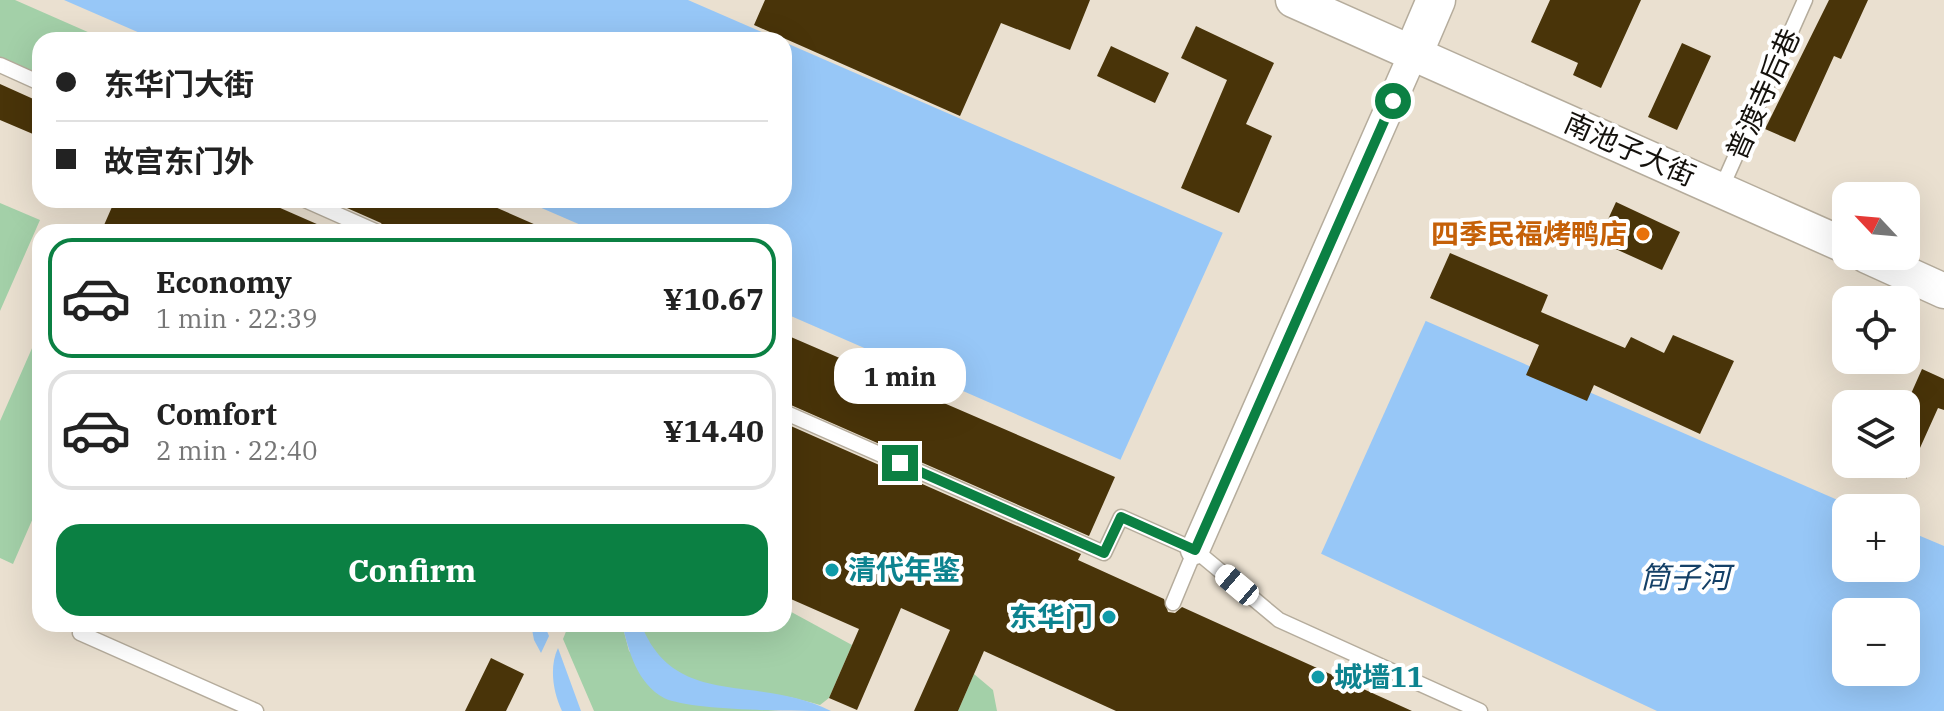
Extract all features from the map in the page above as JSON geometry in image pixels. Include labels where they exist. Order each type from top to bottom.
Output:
[{"type":"main road","points":[[1413,54],[1436,0]]},
{"type":"street","name":"南池子大街","points":[[1293,0],[1832,240]]},
{"type":"street","points":[[1195,550],[1413,54]]},
{"type":"street","points":[[1898,270],[1944,291]]},
{"type":"lane","name":"普渡寺后巷","points":[[1721,189],[1805,0]]},
{"type":"lane","points":[[0,65],[32,79]]},
{"type":"lane","points":[[323,208],[359,224]]},
{"type":"lane","points":[[792,416],[1104,553],[1121,517],[1195,550],[1279,620],[1480,711]]},
{"type":"lane","points":[[1173,603],[1195,550]]},
{"type":"lane","points":[[80,633],[256,711]]},
{"type":"green space","points":[[0,0],[15,0],[88,32],[32,32],[32,71],[0,57]]},
{"type":"green space","points":[[0,203],[40,220],[38,224],[32,224],[32,238],[0,311]]},
{"type":"green space","points":[[32,348],[32,520],[13,564],[0,558],[0,421]]},
{"type":"green space","points":[[792,612],[852,645],[829,698],[820,705],[783,696],[697,687],[680,680],[665,668],[644,632],[792,632]]},
{"type":"green space","points":[[566,632],[624,632],[629,651],[687,703],[781,711],[594,711],[563,639]]},
{"type":"green space","points":[[974,674],[993,690],[997,711],[958,711]]},
{"type":"water","points":[[64,0],[688,0],[762,32],[138,32]]},
{"type":"water","name":"筒子河","points":[[792,45],[1832,498],[1832,582],[1920,582],[1920,536],[1944,546],[1944,711],[1657,711],[1121,460],[792,316],[792,224],[578,224],[542,208],[792,208]]},
{"type":"water","points":[[532,632],[547,632],[549,636],[541,653]]},
{"type":"water","points":[[624,632],[645,632],[656,651],[675,669],[697,680],[803,700],[831,711],[720,708],[678,702],[655,692],[631,656]]},
{"type":"water","points":[[558,648],[581,711],[562,711],[559,704],[553,671]]},
{"type":"pier","points":[[1224,230],[1427,318],[1320,556],[1119,463]]},
{"type":"building","points":[[765,0],[1090,0],[1070,50],[1001,23],[960,116],[792,42],[792,32],[770,32],[754,25]]},
{"type":"building","points":[[1550,0],[1641,0],[1601,88],[1573,75],[1578,63],[1531,42]]},
{"type":"building","points":[[1829,0],[1868,0],[1841,59],[1834,56],[1795,142],[1765,129]]},
{"type":"building","points":[[1196,26],[1274,63],[1246,124],[1272,136],[1239,213],[1181,188],[1227,80],[1181,58]]},
{"type":"building","points":[[1682,43],[1711,56],[1677,130],[1648,117]]},
{"type":"building","points":[[1111,46],[1169,73],[1155,103],[1097,76]]},
{"type":"building","points":[[0,84],[32,98],[32,134],[0,120]]},
{"type":"building","points":[[1616,202],[1680,232],[1662,270],[1598,241]]},
{"type":"building","points":[[112,208],[280,208],[317,224],[104,224]]},
{"type":"building","points":[[347,208],[497,208],[534,224],[382,224]]},
{"type":"building","points":[[1450,253],[1548,295],[1541,312],[1625,348],[1631,337],[1664,353],[1673,335],[1734,361],[1700,434],[1594,385],[1587,401],[1526,375],[1539,345],[1430,298]]},
{"type":"building","points":[[792,337],[1115,477],[1089,536],[792,406]]},
{"type":"building","points":[[1922,369],[1944,379],[1944,410],[1938,408],[1920,448],[1920,390],[1913,390]]},
{"type":"building","points":[[792,427],[1081,554],[1078,560],[1164,599],[1168,612],[1175,613],[1182,607],[1412,711],[1116,711],[984,651],[958,711],[914,711],[950,630],[901,608],[857,710],[829,698],[859,629],[792,600]]},
{"type":"building","points":[[491,658],[524,674],[506,711],[465,711]]},
{"type":"place","name":"四季民福烤鸭店","points":[[1643,234]]},
{"type":"place","name":"清代年鉴","points":[[832,570]]},
{"type":"place","name":"东华门","points":[[1109,617]]},
{"type":"place","name":"城墙11","points":[[1318,677]]},
{"type":"route","points":[[900,463],[1104,553],[1121,517],[1195,550],[1393,101]]}]
